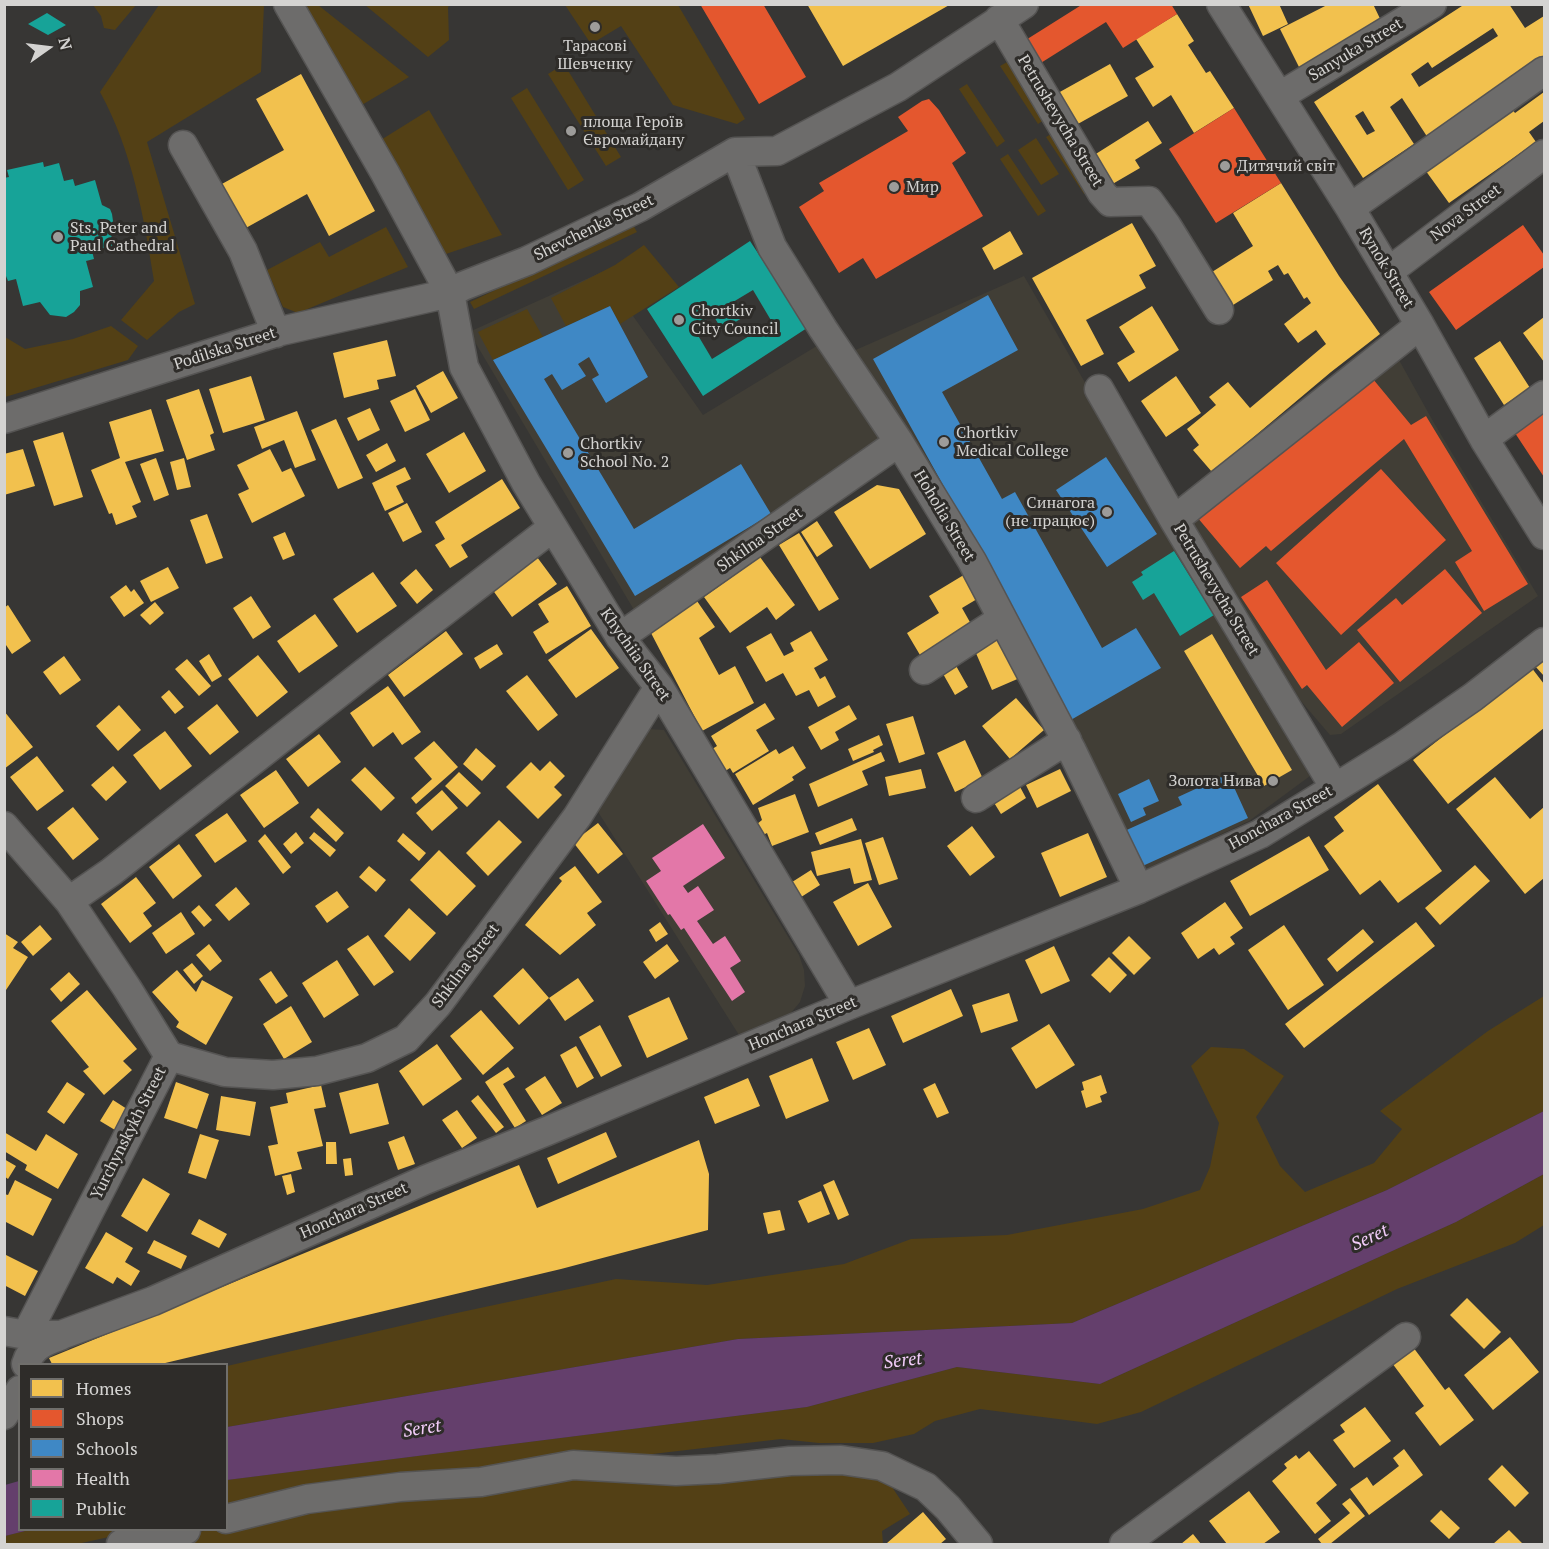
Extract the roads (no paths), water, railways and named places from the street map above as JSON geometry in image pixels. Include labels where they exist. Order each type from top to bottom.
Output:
[{"type":"street","points":[[288,4],[385,173],[450,293]]},
{"type":"street","name":"Shevchenka Street","points":[[450,293],[527,261],[640,207],[735,152],[777,151],[898,87],[1024,4]]},
{"type":"street","name":"Rynok Street","points":[[1221,4],[1350,208],[1420,325],[1484,439],[1545,535]]},
{"type":"street","name":"Sanyuka Street","points":[[1280,96],[1432,4]]},
{"type":"street","name":"Petrushevycha Street","points":[[999,19],[1102,193],[1110,202],[1149,201],[1219,309]]},
{"type":"street","points":[[1350,208],[1545,71]]},
{"type":"street","points":[[183,145],[243,252],[276,333]]},
{"type":"street","name":"Hoholia Street","points":[[735,152],[772,247],[823,329],[899,442],[972,561],[1066,740],[1139,889]]},
{"type":"street","name":"Nova Street","points":[[1388,272],[1545,154]]},
{"type":"street","name":"Podilska Street","points":[[4,419],[276,333],[450,293]]},
{"type":"street","name":"Khychiia Street","points":[[450,293],[464,367],[526,483],[620,637],[659,687],[849,1005]]},
{"type":"street","points":[[1174,520],[1420,325]]},
{"type":"street","name":"Petrushevycha Street","points":[[1100,389],[1174,520],[1335,788]]},
{"type":"street","points":[[1484,439],[1545,395]]},
{"type":"street","name":"Shkilna Street","points":[[620,637],[899,442]]},
{"type":"street","points":[[69,901],[111,872],[552,528]]},
{"type":"street","points":[[924,670],[1002,619]]},
{"type":"street","name":"Honchara Street","points":[[15,1333],[62,1335],[153,1301],[425,1180],[849,1005],[1139,889],[1260,834],[1401,747],[1473,697],[1545,642]]},
{"type":"street","name":"Shkilna Street","points":[[169,1056],[225,1072],[273,1075],[317,1071],[367,1058],[406,1039],[438,1004],[577,818],[659,687]]},
{"type":"street","points":[[976,798],[1066,740]]},
{"type":"street","name":"Yurchynskykh Street","points":[[4,826],[69,901],[169,1056],[15,1333]]},
{"type":"street","points":[[27,1363],[29,1354],[43,1342],[62,1335]]},
{"type":"street","points":[[1124,1545],[1406,1337]]},
{"type":"street","points":[[4,1415],[18,1393]]},
{"type":"street","points":[[228,1519],[307,1499],[400,1487],[481,1482],[573,1465],[676,1471],[790,1461],[842,1460],[882,1466],[926,1487],[948,1508],[978,1545]]},
{"type":"street","points":[[121,1545],[182,1531]]},
{"type":"water","name":"Seret","points":[[1544,1111],[1544,1174],[1456,1222],[1100,1384],[957,1367],[807,1407],[228,1480],[228,1427],[738,1339],[1072,1323],[1387,1190]]},
{"type":"water","points":[[18,1481],[18,1531],[25,1531],[5,1536],[5,1485]]},
{"type":"place","name":"Тарасові Шевченку","points":[[595,27]]},
{"type":"place","name":"площа Героїв Євромайдану","points":[[571,131]]},
{"type":"place","name":"Дитячий світ","points":[[1225,166]]},
{"type":"place","name":"Мир","points":[[894,187]]},
{"type":"place","name":"Sts. Peter and Paul Cathedral","points":[[58,237]]},
{"type":"place","name":"Chortkiv City Council","points":[[679,320]]},
{"type":"place","name":"Chortkiv Medical College","points":[[944,442]]},
{"type":"place","name":"Chortkiv School No. 2","points":[[568,453]]},
{"type":"place","name":"Синагога (не працює)","points":[[1107,512]]},
{"type":"place","name":"Золота Нива","points":[[1273,781]]}]
